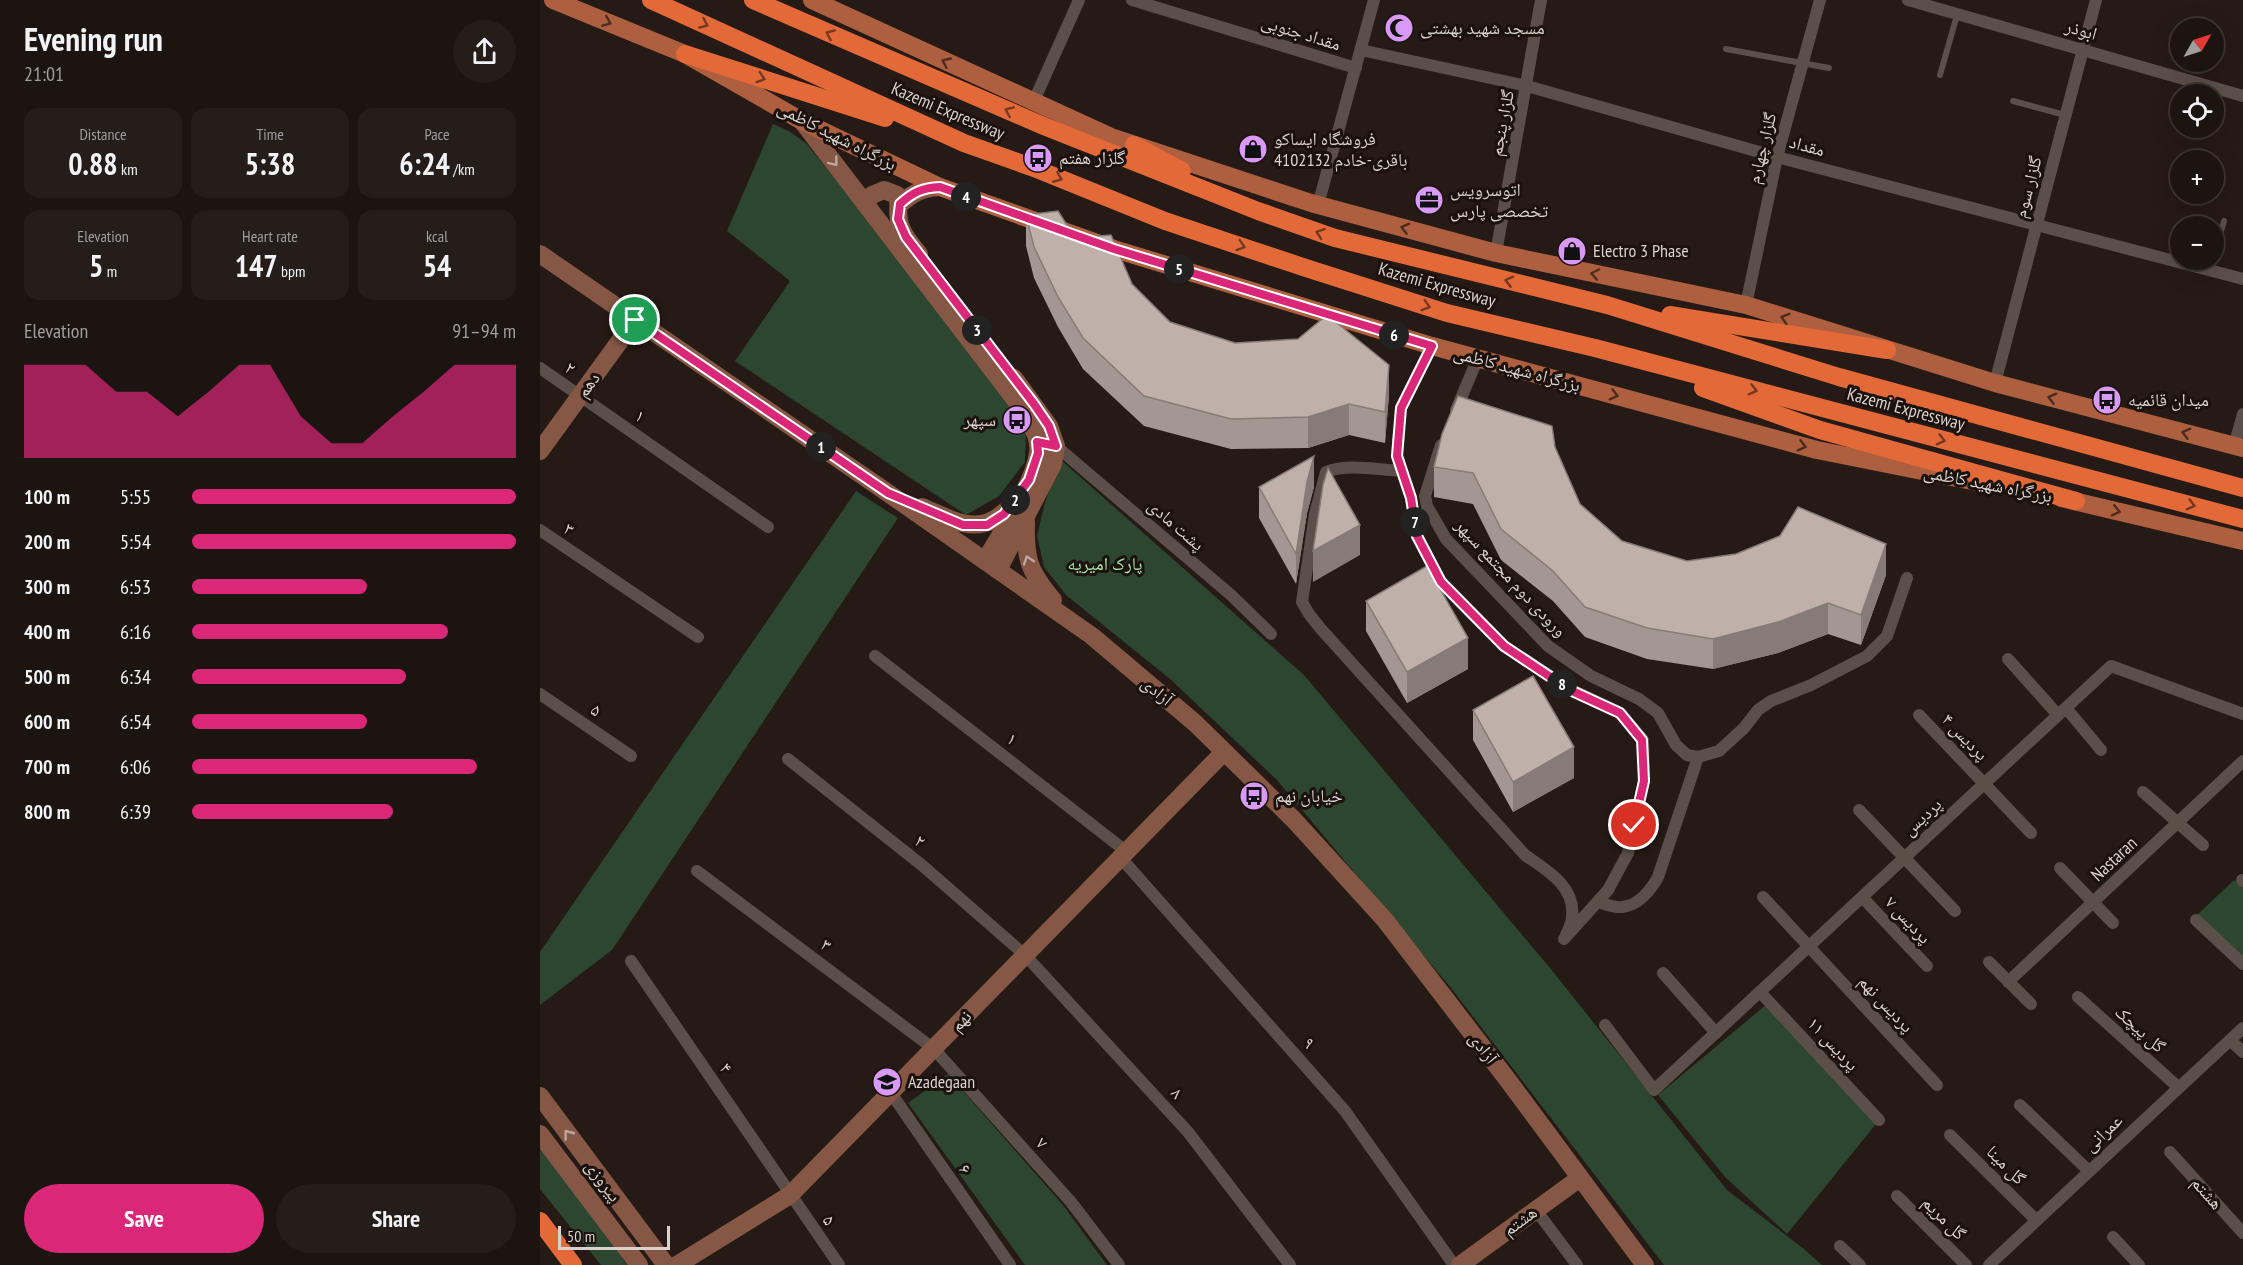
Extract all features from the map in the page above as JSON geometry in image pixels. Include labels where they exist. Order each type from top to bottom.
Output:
[{"type":"highway","name":"Kazemi Expressway","points":[[651,0],[964,143],[1034,168],[1165,221],[1306,268],[1447,313],[1594,348],[2243,519]]},
{"type":"highway","name":"Kazemi Expressway","points":[[753,0],[1046,127],[1258,211],[1335,238],[1607,305],[1839,377],[2243,488]]},
{"type":"highway","points":[[685,54],[964,143]]},
{"type":"highway","points":[[1134,145],[1258,211]]},
{"type":"highway","points":[[1607,305],[1887,350]]},
{"type":"highway","points":[[1594,348],[1820,430],[2076,501]]},
{"type":"highway","points":[[540,1221],[573,1265]]},
{"type":"main road","name":"بزرگراه شهید کاظمی","points":[[553,0],[685,54],[802,121],[940,187],[1114,249],[1432,346],[1817,450],[2076,501],[2243,541]]},
{"type":"main road","points":[[812,0],[1110,137],[1318,205],[1496,253],[1746,305],[1995,383],[2239,447]]},
{"type":"street","points":[[1033,103],[1079,0]]},
{"type":"street","name":"مقداد جنوبی","points":[[1132,0],[1356,68]]},
{"type":"street","points":[[1318,205],[1374,0]]},
{"type":"street","name":"گلزار پنجم","points":[[1496,253],[1541,0]]},
{"type":"street","name":"گلزار چهارم","points":[[1746,305],[1777,158],[1820,0]]},
{"type":"street","name":"ابوذر","points":[[1908,0],[2243,96]]},
{"type":"street","name":"گلزار سوم","points":[[1995,383],[2096,0]]},
{"type":"street","name":"مقداد","points":[[1361,50],[1527,87],[1777,158],[2037,225],[2170,253]]},
{"type":"street","points":[[802,121],[1026,414],[1036,435],[1038,453],[1029,480],[992,566]]},
{"type":"street","points":[[900,204],[912,194],[925,188],[940,187]]},
{"type":"street","points":[[865,204],[872,195],[884,190],[897,195],[900,204],[898,219],[906,237],[1049,426],[1056,446],[1053,464],[1026,517],[992,566]]},
{"type":"street","name":"آزادی","points":[[540,254],[1092,636],[1194,723],[1294,820],[1385,920],[1645,1265]]},
{"type":"street","name":"مقداد","points":[[2224,269],[2243,279]]},
{"type":"street","name":"دهم","points":[[540,451],[635,320]]},
{"type":"street","points":[[1402,471],[1346,468],[1326,472],[1315,514],[1302,602],[1308,614],[1321,629],[1525,855],[1554,876],[1570,894],[1572,917],[1564,939],[1608,890],[1628,853],[1644,781],[1642,740],[1620,713],[1570,690],[1504,646],[1441,582],[1417,536],[1411,498],[1402,471],[1397,456],[1401,408],[1432,346]]},
{"type":"street","name":"ورودی دوم مجتمع سپهر","points":[[1478,358],[1434,462],[1425,496],[1427,506],[1446,539],[1548,646],[1591,676],[1639,699],[1658,713],[1676,745],[1687,755],[1698,757]]},
{"type":"street","name":"۲","points":[[540,368],[579,397]]},
{"type":"street","name":"۱","points":[[579,397],[768,527]]},
{"type":"street","points":[[2239,447],[2243,414]]},
{"type":"street","points":[[1037,442],[1056,446]]},
{"type":"street","name":"پشت مادی","points":[[1056,446],[1231,595],[1271,634]]},
{"type":"street","points":[[888,493],[963,525],[987,525],[1004,514],[1029,480]]},
{"type":"street","points":[[1026,517],[1025,553],[1036,580],[1055,603],[1092,636]]},
{"type":"street","name":"۳","points":[[540,530],[698,637]]},
{"type":"street","points":[[1598,902],[1622,907],[1642,898],[1651,889],[1658,877],[1698,757],[1719,751],[1744,728],[1758,710],[1771,701],[1811,685],[1868,656],[1887,636],[1907,578]]},
{"type":"street","name":"۱","points":[[875,656],[1124,855]]},
{"type":"street","points":[[2008,660],[2101,750]]},
{"type":"street","name":"پردیس","points":[[1605,1025],[1654,1090],[2111,666],[2243,714]]},
{"type":"street","name":"۵","points":[[540,694],[631,756]]},
{"type":"street","name":"پردیس ۴","points":[[1918,715],[2031,833]]},
{"type":"street","name":"نهم","points":[[677,1265],[790,1195],[1224,752]]},
{"type":"street","name":"۲","points":[[788,759],[923,866],[1025,955]]},
{"type":"street","name":"Nastaran","points":[[2008,982],[2243,762]]},
{"type":"street","points":[[2144,792],[2203,845]]},
{"type":"street","points":[[1859,810],[1954,911]]},
{"type":"street","name":"۹","points":[[1124,855],[1345,1110],[1454,1265]]},
{"type":"street","points":[[2060,868],[2113,923]]},
{"type":"street","name":"۳","points":[[697,870],[934,1048]]},
{"type":"street","name":"پردیس نهم","points":[[1764,897],[1937,1084]]},
{"type":"street","name":"پردیس ۷","points":[[1862,897],[1927,966]]},
{"type":"street","points":[[2196,920],[2243,964]]},
{"type":"street","name":"۸","points":[[1025,955],[1188,1132],[1290,1265]]},
{"type":"street","name":"۴","points":[[632,961],[790,1195]]},
{"type":"street","points":[[1989,962],[2031,1004]]},
{"type":"street","points":[[1663,973],[1716,1033]]},
{"type":"street","name":"پردیس ۱۱","points":[[1760,992],[1879,1120]]},
{"type":"street","name":"گل پیچک","points":[[2078,997],[2178,1087]]},
{"type":"street","name":"عمرانی","points":[[1989,1265],[2243,1028]]},
{"type":"street","points":[[2230,1040],[2243,1052]]},
{"type":"street","name":"۷","points":[[934,1048],[1071,1202],[1119,1265]]},
{"type":"street","name":"۶","points":[[891,1093],[1010,1265]]},
{"type":"street","name":"پیروزی","points":[[540,1096],[666,1265]]},
{"type":"street","points":[[2020,1105],[2089,1171]]},
{"type":"street","name":"پیروزی","points":[[540,1134],[639,1265]]},
{"type":"street","name":"گل مینا","points":[[1950,1135],[2036,1220]]},
{"type":"street","name":"هشتم","points":[[2170,1152],[2243,1233]]},
{"type":"street","name":"هشتم","points":[[1460,1265],[1580,1178]]},
{"type":"street","name":"۵","points":[[790,1195],[839,1265]]},
{"type":"street","name":"گل مریم","points":[[1897,1196],[1966,1265]]},
{"type":"street","points":[[1536,1210],[1577,1265]]},
{"type":"street","points":[[2113,1237],[2139,1265]]},
{"type":"street","points":[[1840,1246],[1860,1265]]},
{"type":"lane","points":[[1940,75],[1957,14]]},
{"type":"lane","points":[[1726,49],[1829,68]]},
{"type":"lane","points":[[2013,101],[2065,115]]},
{"type":"green space","points":[[773,124],[789,131],[807,144],[903,263],[1026,426],[1025,462],[999,496],[966,515],[735,361],[790,281],[727,231]]},
{"type":"green space","name":"پارک امیریه","points":[[1061,460],[1304,675],[1550,968],[1727,1190],[1822,1265],[1664,1265],[1451,988],[1277,780],[1170,679],[1066,595],[1044,567],[1037,536],[1045,502]]},
{"type":"green space","points":[[856,491],[898,518],[612,950],[540,1005],[540,952]]},
{"type":"green space","points":[[2234,880],[2243,887],[2243,958],[2197,915]]},
{"type":"green space","points":[[1767,1004],[1876,1124],[1787,1234],[1726,1178],[1658,1095]]},
{"type":"green space","points":[[948,1074],[1063,1205],[1107,1265],[1025,1265],[908,1103]]},
{"type":"green space","points":[[540,1143],[627,1265],[601,1265],[540,1189]]},
{"type":"building","points":[[1058,211],[1075,238],[1111,235],[1132,284],[1170,322],[1235,343],[1298,339],[1327,315],[1389,365],[1385,412],[1349,404],[1308,417],[1231,419],[1144,396],[1083,338],[1058,297],[1034,247],[1026,215]]},
{"type":"building","points":[[1458,396],[1552,426],[1555,447],[1580,504],[1622,541],[1687,561],[1736,554],[1780,536],[1798,507],[1886,544],[1861,615],[1828,603],[1778,622],[1713,639],[1647,628],[1585,607],[1553,571],[1501,529],[1473,473],[1434,467],[1442,434]]},
{"type":"building","points":[[1314,456],[1307,482],[1296,554],[1259,487]]},
{"type":"building","points":[[1328,468],[1360,525],[1313,551],[1323,485]]},
{"type":"building","points":[[1427,566],[1468,638],[1407,672],[1366,601]]},
{"type":"building","points":[[1533,676],[1574,747],[1513,782],[1473,710]]},
{"type":"place","name":"مسجد شهید بهشتی","points":[[1399,28]]},
{"type":"place","name":"فروشگاه ایساکو باقری-خادم 4102132","points":[[1253,149]]},
{"type":"place","name":"گلزار هفتم","points":[[1038,158]]},
{"type":"place","name":"اتوسرویس تخصصی پارس","points":[[1429,200]]},
{"type":"place","name":"Electro 3 Phase","points":[[1572,251]]},
{"type":"place","name":"میدان قائمیه","points":[[2107,400]]},
{"type":"place","name":"سپهر","points":[[1017,420]]},
{"type":"place","name":"خیابان نهم","points":[[1254,796]]},
{"type":"place","name":"Azadegaan","points":[[887,1082]]},
{"type":"route","points":[[635,320],[888,493],[963,525],[987,525],[1004,514],[1029,480],[1038,453],[1037,442],[1056,446],[1049,426],[1034,404],[906,237],[898,219],[900,204],[912,194],[925,188],[940,187],[1114,249],[1432,346],[1401,408],[1397,456],[1411,498],[1417,536],[1441,582],[1504,646],[1570,690],[1620,713],[1642,740],[1644,781],[1634,825]]}]
